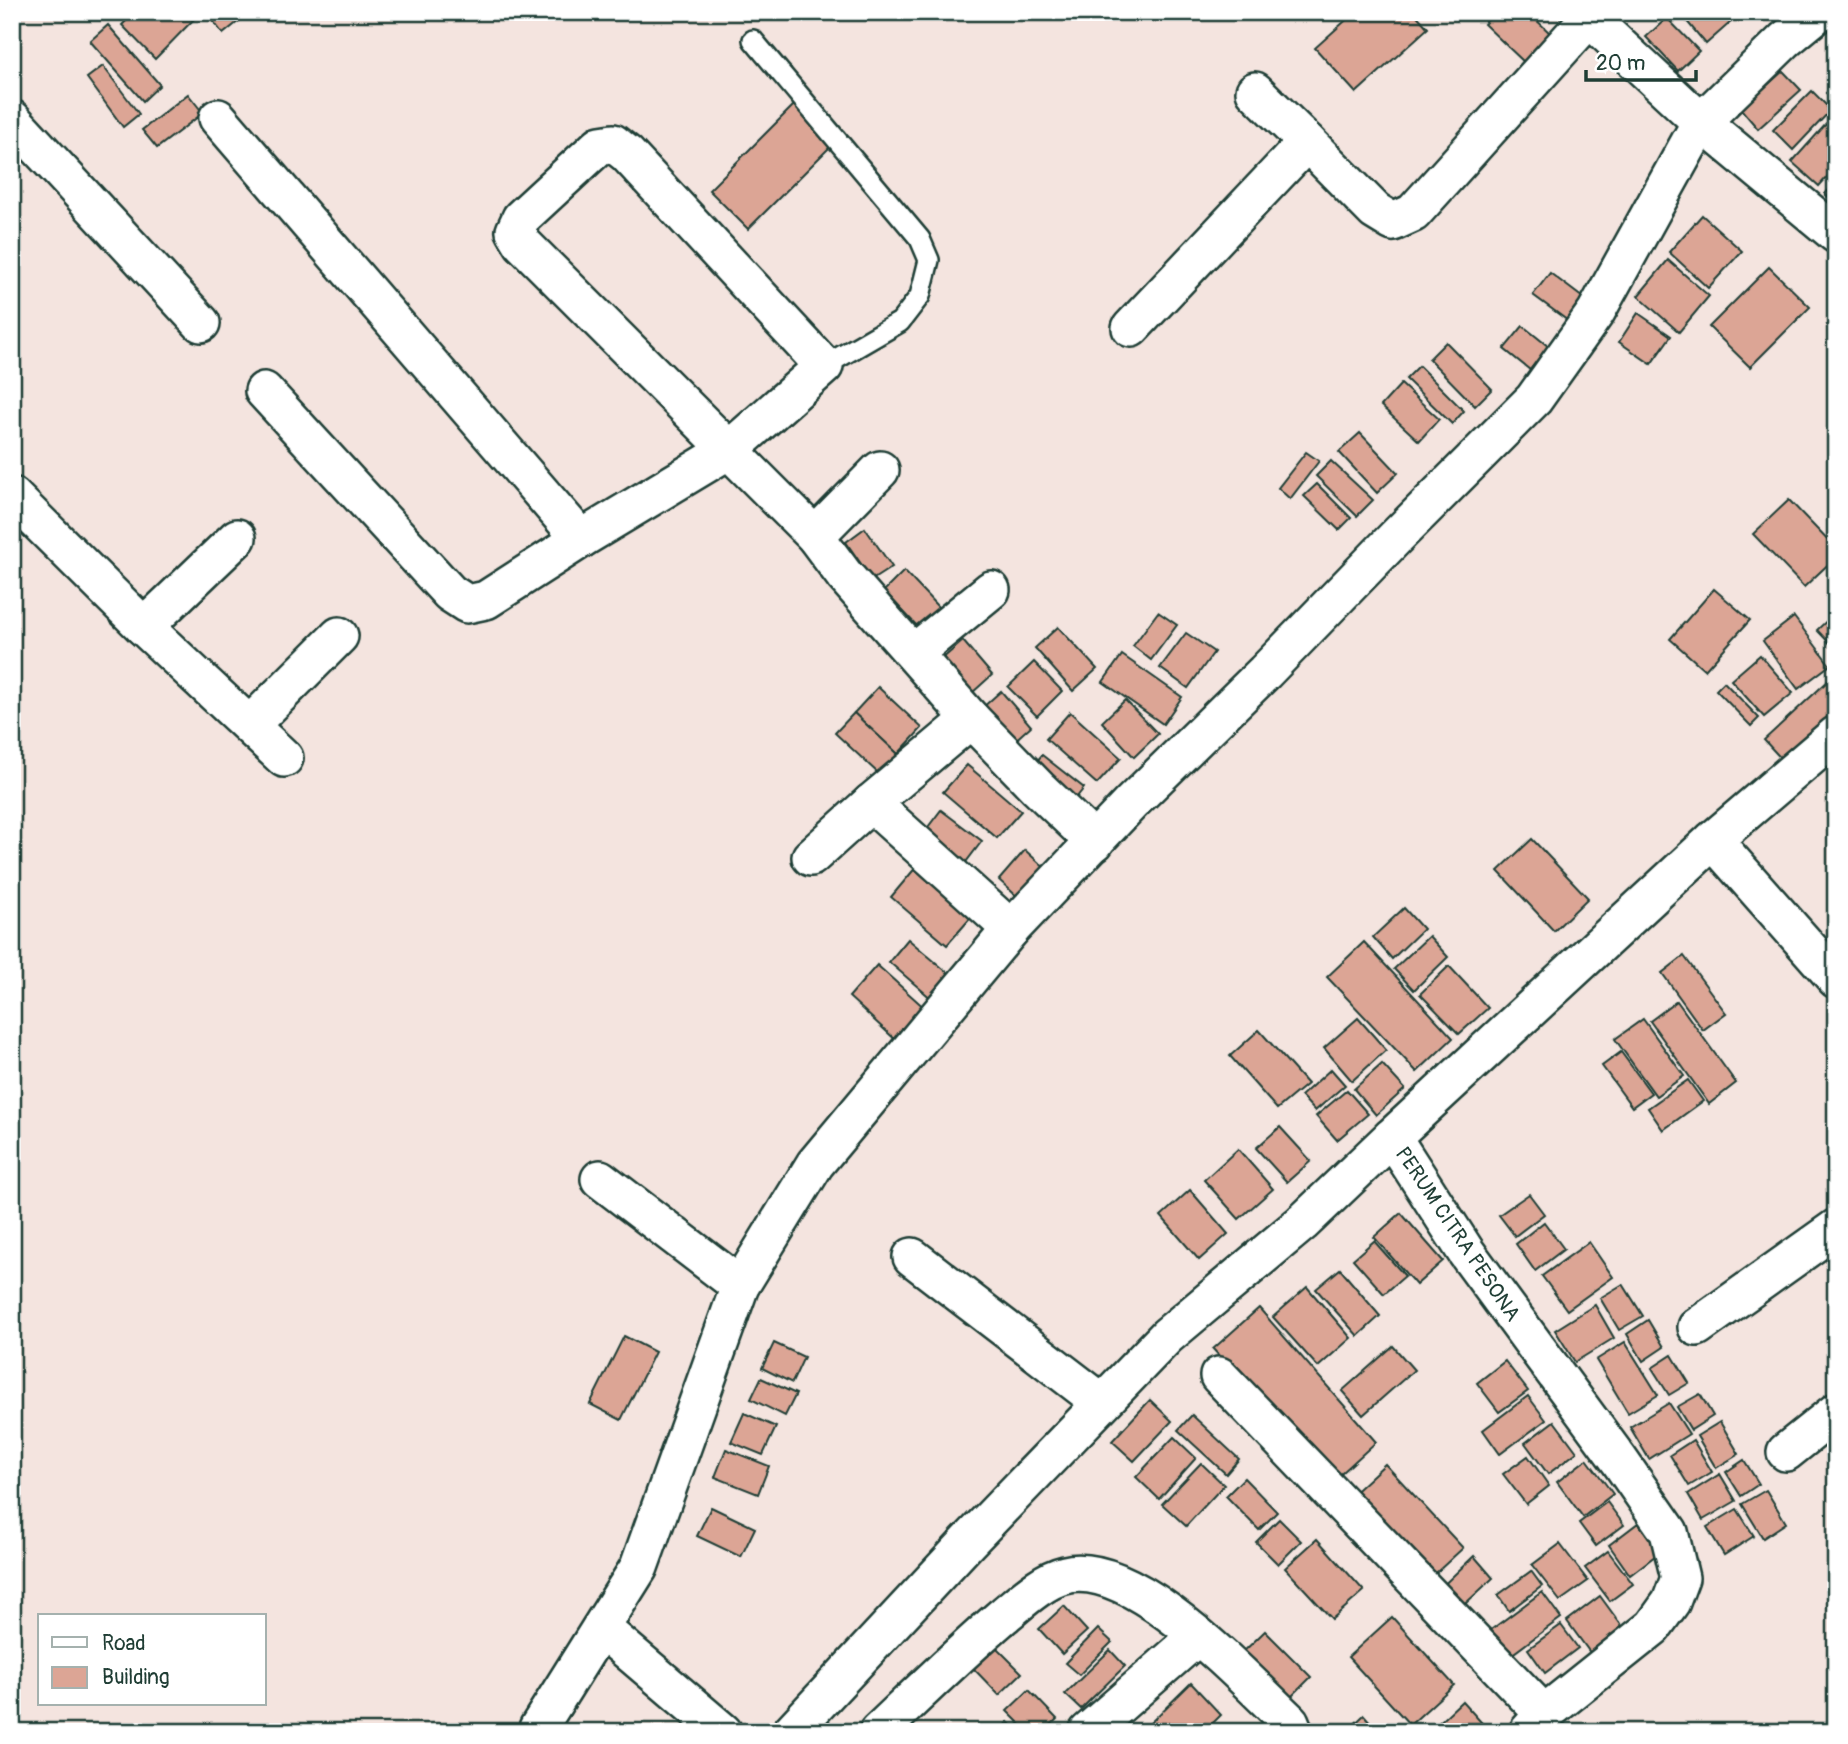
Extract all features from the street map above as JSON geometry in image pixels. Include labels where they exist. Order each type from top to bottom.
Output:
[{"type":"street","points":[[538,1728],[610,1636],[639,1567],[740,1286],[815,1164],[1011,929],[1131,803],[1274,663],[1534,399],[1596,312],[1701,122],[1785,40],[1819,12]]},
{"type":"street","points":[[1255,91],[1375,211],[1394,222],[1413,213],[1586,15],[1701,122],[1836,234]]},
{"type":"street","points":[[218,118],[581,539]]},
{"type":"street","points":[[12,119],[201,323]]},
{"type":"street","points":[[1131,328],[1307,142]]},
{"type":"street","points":[[264,391],[450,593],[467,604],[486,600],[729,450],[824,366],[627,154],[613,143],[600,145],[521,218],[515,230],[523,244],[729,450],[815,536],[844,575],[971,719],[1095,842]]},
{"type":"street","points":[[815,536],[880,470]]},
{"type":"street","points":[[12,496],[144,627],[284,758]]},
{"type":"street","points":[[144,627],[237,538]]},
{"type":"street","points":[[914,653],[991,590]]},
{"type":"street","points":[[250,725],[339,635]]},
{"type":"street","points":[[811,857],[870,803],[971,719]]},
{"type":"street","name":"PERUM CITRA PESONA","points":[[1536,1723],[1653,1627],[1671,1602],[1680,1578],[1669,1532],[1466,1252],[1392,1137],[1713,840],[1836,735]]},
{"type":"street","points":[[870,803],[1011,929]]},
{"type":"street","points":[[1713,840],[1836,979]]},
{"type":"street","points":[[791,1732],[1101,1402],[1167,1336],[1302,1223],[1392,1137]]},
{"type":"street","points":[[600,1179],[740,1286]]},
{"type":"street","points":[[1697,1327],[1836,1228]]},
{"type":"street","points":[[912,1257],[1101,1402]]},
{"type":"street","points":[[1219,1376],[1536,1723]]},
{"type":"street","points":[[1786,1452],[1836,1412]]},
{"type":"street","points":[[878,1732],[1031,1592],[1065,1575],[1100,1575],[1140,1593],[1198,1636],[1290,1722],[1294,1732]]},
{"type":"street","points":[[610,1636],[723,1732]]},
{"type":"street","points":[[1088,1732],[1198,1636]]},
{"type":"lane","points":[[753,40],[920,239],[929,260],[920,296],[900,322],[824,366]]},
{"type":"building","points":[[135,12],[191,12],[196,17],[155,59],[122,25]]},
{"type":"building","points":[[209,12],[250,12],[223,34]]},
{"type":"building","points":[[1355,12],[1414,12],[1428,28],[1356,93],[1315,48]]},
{"type":"building","points":[[1496,12],[1528,12],[1552,35],[1525,63],[1484,24]]},
{"type":"building","points":[[1679,12],[1723,12],[1731,22],[1706,44]]},
{"type":"building","points":[[1667,18],[1699,51],[1678,71],[1646,37]]},
{"type":"building","points":[[108,25],[160,85],[143,101],[90,41]]},
{"type":"building","points":[[103,66],[139,114],[123,127],[87,78]]},
{"type":"building","points":[[1783,71],[1801,90],[1758,129],[1741,109]]},
{"type":"building","points":[[1836,83],[1836,102],[1826,93]]},
{"type":"building","points":[[1812,91],[1831,110],[1793,150],[1773,130]]},
{"type":"building","points":[[188,94],[203,113],[157,148],[142,130]]},
{"type":"building","points":[[794,105],[833,144],[748,229],[709,190]]},
{"type":"building","points":[[1826,124],[1836,132],[1836,167],[1819,186],[1792,162]]},
{"type":"building","points":[[1836,182],[1836,204],[1825,194]]},
{"type":"building","points":[[1702,215],[1742,251],[1708,288],[1669,252]]},
{"type":"building","points":[[1668,260],[1709,296],[1679,332],[1638,296]]},
{"type":"building","points":[[1769,267],[1810,307],[1750,367],[1709,327]]},
{"type":"building","points":[[1550,273],[1595,307],[1579,329],[1533,295]]},
{"type":"building","points":[[1638,313],[1671,336],[1651,364],[1619,342]]},
{"type":"building","points":[[1523,326],[1549,347],[1530,370],[1504,349]]},
{"type":"building","points":[[1446,342],[1492,389],[1475,406],[1429,359]]},
{"type":"building","points":[[1419,366],[1464,411],[1452,424],[1406,379]]},
{"type":"building","points":[[1401,384],[1439,419],[1419,441],[1381,406]]},
{"type":"building","points":[[1360,433],[1398,473],[1377,493],[1339,452]]},
{"type":"building","points":[[1306,452],[1319,461],[1290,499],[1278,488]]},
{"type":"building","points":[[1331,461],[1373,500],[1357,516],[1316,476]]},
{"type":"building","points":[[1317,484],[1351,518],[1339,530],[1304,496]]},
{"type":"building","points":[[1789,500],[1836,549],[1836,557],[1804,587],[1753,534]]},
{"type":"building","points":[[865,528],[892,567],[872,580],[846,542]]},
{"type":"building","points":[[904,571],[939,608],[918,627],[884,591]]},
{"type":"building","points":[[1714,589],[1750,620],[1705,670],[1670,639]]},
{"type":"building","points":[[1158,612],[1177,625],[1151,660],[1133,646]]},
{"type":"building","points":[[1836,612],[1836,650],[1817,630]]},
{"type":"building","points":[[1794,617],[1830,665],[1798,689],[1763,641]]},
{"type":"building","points":[[1058,627],[1097,669],[1073,691],[1035,648]]},
{"type":"building","points":[[1186,633],[1214,652],[1188,688],[1160,668]]},
{"type":"building","points":[[963,641],[992,675],[972,693],[942,659]]},
{"type":"building","points":[[1122,655],[1182,697],[1163,724],[1103,682]]},
{"type":"building","points":[[1760,655],[1793,693],[1764,717],[1731,680]]},
{"type":"building","points":[[1034,662],[1062,691],[1037,716],[1008,687]]},
{"type":"building","points":[[1828,681],[1836,690],[1836,719],[1786,764],[1764,740]]},
{"type":"building","points":[[1724,682],[1759,718],[1751,726],[1716,690]]},
{"type":"building","points":[[878,687],[922,728],[898,754],[854,713]]},
{"type":"building","points":[[1001,691],[1031,726],[1012,743],[982,708]]},
{"type":"building","points":[[1125,700],[1158,734],[1134,757],[1102,722]]},
{"type":"building","points":[[1070,712],[1121,758],[1097,784],[1046,739]]},
{"type":"building","points":[[854,713],[898,754],[879,774],[835,733]]},
{"type":"building","points":[[1042,755],[1084,788],[1072,803],[1030,769]]},
{"type":"building","points":[[967,765],[1021,811],[997,838],[943,792]]},
{"type":"building","points":[[941,810],[982,841],[963,866],[922,835]]},
{"type":"building","points":[[1532,839],[1588,898],[1554,931],[1498,871]]},
{"type":"building","points":[[1025,850],[1048,871],[1022,901],[999,880]]},
{"type":"building","points":[[917,866],[974,914],[947,945],[891,897]]},
{"type":"building","points":[[1404,908],[1423,929],[1392,959],[1373,937]]},
{"type":"building","points":[[1429,936],[1448,957],[1414,990],[1394,969]]},
{"type":"building","points":[[908,939],[953,977],[933,1000],[889,962]]},
{"type":"building","points":[[1364,942],[1453,1038],[1417,1072],[1327,977]]},
{"type":"building","points":[[1684,956],[1726,1013],[1703,1030],[1662,973]]},
{"type":"building","points":[[877,965],[927,1010],[898,1042],[849,997]]},
{"type":"building","points":[[1449,966],[1488,1008],[1459,1034],[1420,994]]},
{"type":"building","points":[[1677,1001],[1736,1083],[1709,1104],[1650,1021]]},
{"type":"building","points":[[1358,1018],[1386,1050],[1352,1081],[1324,1048]]},
{"type":"building","points":[[1643,1019],[1684,1076],[1656,1096],[1615,1039]]},
{"type":"building","points":[[1259,1030],[1307,1084],[1277,1109],[1230,1056]]},
{"type":"building","points":[[1621,1052],[1651,1093],[1632,1107],[1602,1066]]},
{"type":"building","points":[[1382,1064],[1405,1089],[1376,1115],[1354,1089]]},
{"type":"building","points":[[1331,1069],[1345,1085],[1315,1111],[1301,1096]]},
{"type":"building","points":[[1688,1080],[1703,1101],[1663,1130],[1648,1108]]},
{"type":"building","points":[[1347,1090],[1368,1114],[1337,1140],[1316,1116]]},
{"type":"building","points":[[1280,1127],[1311,1161],[1287,1182],[1256,1148]]},
{"type":"building","points":[[1238,1149],[1273,1189],[1239,1219],[1204,1180]]},
{"type":"building","points":[[1190,1190],[1228,1234],[1199,1260],[1161,1216]]},
{"type":"building","points":[[1529,1194],[1544,1214],[1515,1236],[1499,1215]]},
{"type":"building","points":[[1401,1213],[1443,1261],[1416,1285],[1374,1237]]},
{"type":"building","points":[[1544,1222],[1564,1249],[1535,1271],[1516,1244]]},
{"type":"building","points":[[1374,1241],[1405,1276],[1384,1294],[1353,1259]]},
{"type":"building","points":[[1589,1242],[1613,1277],[1567,1310],[1542,1276]]},
{"type":"building","points":[[1340,1269],[1380,1316],[1358,1336],[1316,1289]]},
{"type":"building","points":[[1623,1284],[1643,1316],[1619,1330],[1600,1298]]},
{"type":"building","points":[[1307,1287],[1351,1338],[1318,1367],[1273,1317]]},
{"type":"building","points":[[1595,1305],[1614,1338],[1575,1362],[1555,1330]]},
{"type":"building","points":[[1259,1308],[1376,1442],[1331,1483],[1213,1349]]},
{"type":"building","points":[[1648,1320],[1664,1347],[1643,1361],[1627,1334]]},
{"type":"building","points":[[624,1336],[655,1352],[621,1420],[590,1404]]},
{"type":"building","points":[[1625,1342],[1658,1395],[1628,1413],[1596,1360]]},
{"type":"building","points":[[774,1343],[804,1357],[792,1383],[762,1368]]},
{"type":"building","points":[[1393,1346],[1414,1370],[1363,1415],[1342,1391]]},
{"type":"building","points":[[1672,1355],[1689,1383],[1669,1395],[1652,1368]]},
{"type":"building","points":[[1505,1361],[1528,1391],[1499,1412],[1477,1383]]},
{"type":"building","points":[[761,1378],[796,1394],[785,1416],[751,1399]]},
{"type":"building","points":[[1700,1394],[1713,1416],[1691,1430],[1677,1407]]},
{"type":"building","points":[[1528,1396],[1546,1420],[1500,1454],[1483,1430]]},
{"type":"building","points":[[1150,1400],[1172,1421],[1134,1461],[1112,1441]]},
{"type":"building","points":[[1669,1403],[1689,1434],[1649,1459],[1630,1427]]},
{"type":"building","points":[[744,1413],[776,1427],[763,1455],[731,1442]]},
{"type":"building","points":[[1192,1415],[1239,1459],[1226,1474],[1178,1430]]},
{"type":"building","points":[[1554,1421],[1577,1452],[1548,1474],[1525,1443]]},
{"type":"building","points":[[1720,1422],[1739,1454],[1716,1468],[1697,1436]]},
{"type":"building","points":[[1174,1437],[1196,1458],[1159,1499],[1136,1477]]},
{"type":"building","points":[[1693,1440],[1712,1472],[1689,1486],[1670,1455]]},
{"type":"building","points":[[726,1449],[769,1466],[758,1494],[715,1477]]},
{"type":"building","points":[[1528,1456],[1549,1486],[1526,1504],[1503,1474]]},
{"type":"building","points":[[1587,1459],[1613,1494],[1583,1517],[1557,1482]]},
{"type":"building","points":[[1744,1460],[1759,1484],[1741,1496],[1726,1472]]},
{"type":"building","points":[[1201,1463],[1224,1485],[1186,1526],[1162,1504]]},
{"type":"building","points":[[1385,1464],[1463,1548],[1424,1584],[1346,1500]]},
{"type":"building","points":[[1720,1474],[1736,1501],[1703,1520],[1688,1494]]},
{"type":"building","points":[[1244,1478],[1277,1512],[1259,1530],[1226,1496]]},
{"type":"building","points":[[1766,1490],[1786,1523],[1763,1538],[1742,1504]]},
{"type":"building","points":[[1607,1502],[1624,1525],[1596,1546],[1579,1523]]},
{"type":"building","points":[[711,1507],[755,1528],[741,1557],[697,1536]]},
{"type":"building","points":[[1737,1509],[1754,1536],[1724,1555],[1707,1527]]},
{"type":"building","points":[[1279,1519],[1301,1541],[1278,1564],[1256,1542]]},
{"type":"building","points":[[1638,1523],[1660,1552],[1630,1575],[1609,1545]]},
{"type":"building","points":[[1317,1539],[1364,1591],[1332,1619],[1285,1568]]},
{"type":"building","points":[[1560,1544],[1588,1581],[1560,1601],[1532,1565]]},
{"type":"building","points":[[1608,1551],[1633,1584],[1610,1601],[1585,1568]]},
{"type":"building","points":[[1474,1556],[1493,1578],[1452,1616],[1433,1595]]},
{"type":"building","points":[[1531,1571],[1542,1586],[1509,1611],[1498,1595]]},
{"type":"building","points":[[1542,1592],[1561,1618],[1503,1661],[1484,1635]]},
{"type":"building","points":[[1600,1596],[1627,1633],[1594,1658],[1567,1621]]},
{"type":"building","points":[[1064,1606],[1087,1631],[1062,1654],[1039,1629]]},
{"type":"building","points":[[1392,1617],[1454,1685],[1410,1725],[1348,1657]]},
{"type":"building","points":[[1561,1625],[1578,1648],[1545,1673],[1528,1649]]},
{"type":"building","points":[[1098,1629],[1112,1642],[1079,1675],[1065,1663]]},
{"type":"building","points":[[1265,1631],[1311,1677],[1285,1703],[1239,1656]]},
{"type":"building","points":[[995,1646],[1022,1673],[999,1695],[972,1667]]},
{"type":"building","points":[[1110,1650],[1125,1666],[1081,1709],[1065,1694]]},
{"type":"building","points":[[1191,1683],[1221,1715],[1204,1732],[1141,1732]]},
{"type":"building","points":[[1029,1690],[1057,1719],[1044,1732],[1028,1732],[1007,1711]]},
{"type":"building","points":[[1462,1701],[1490,1732],[1430,1731]]},
{"type":"building","points":[[1364,1715],[1379,1732],[1346,1732]]},
{"type":"building","points":[[1008,1722],[1018,1732],[997,1732]]}]
